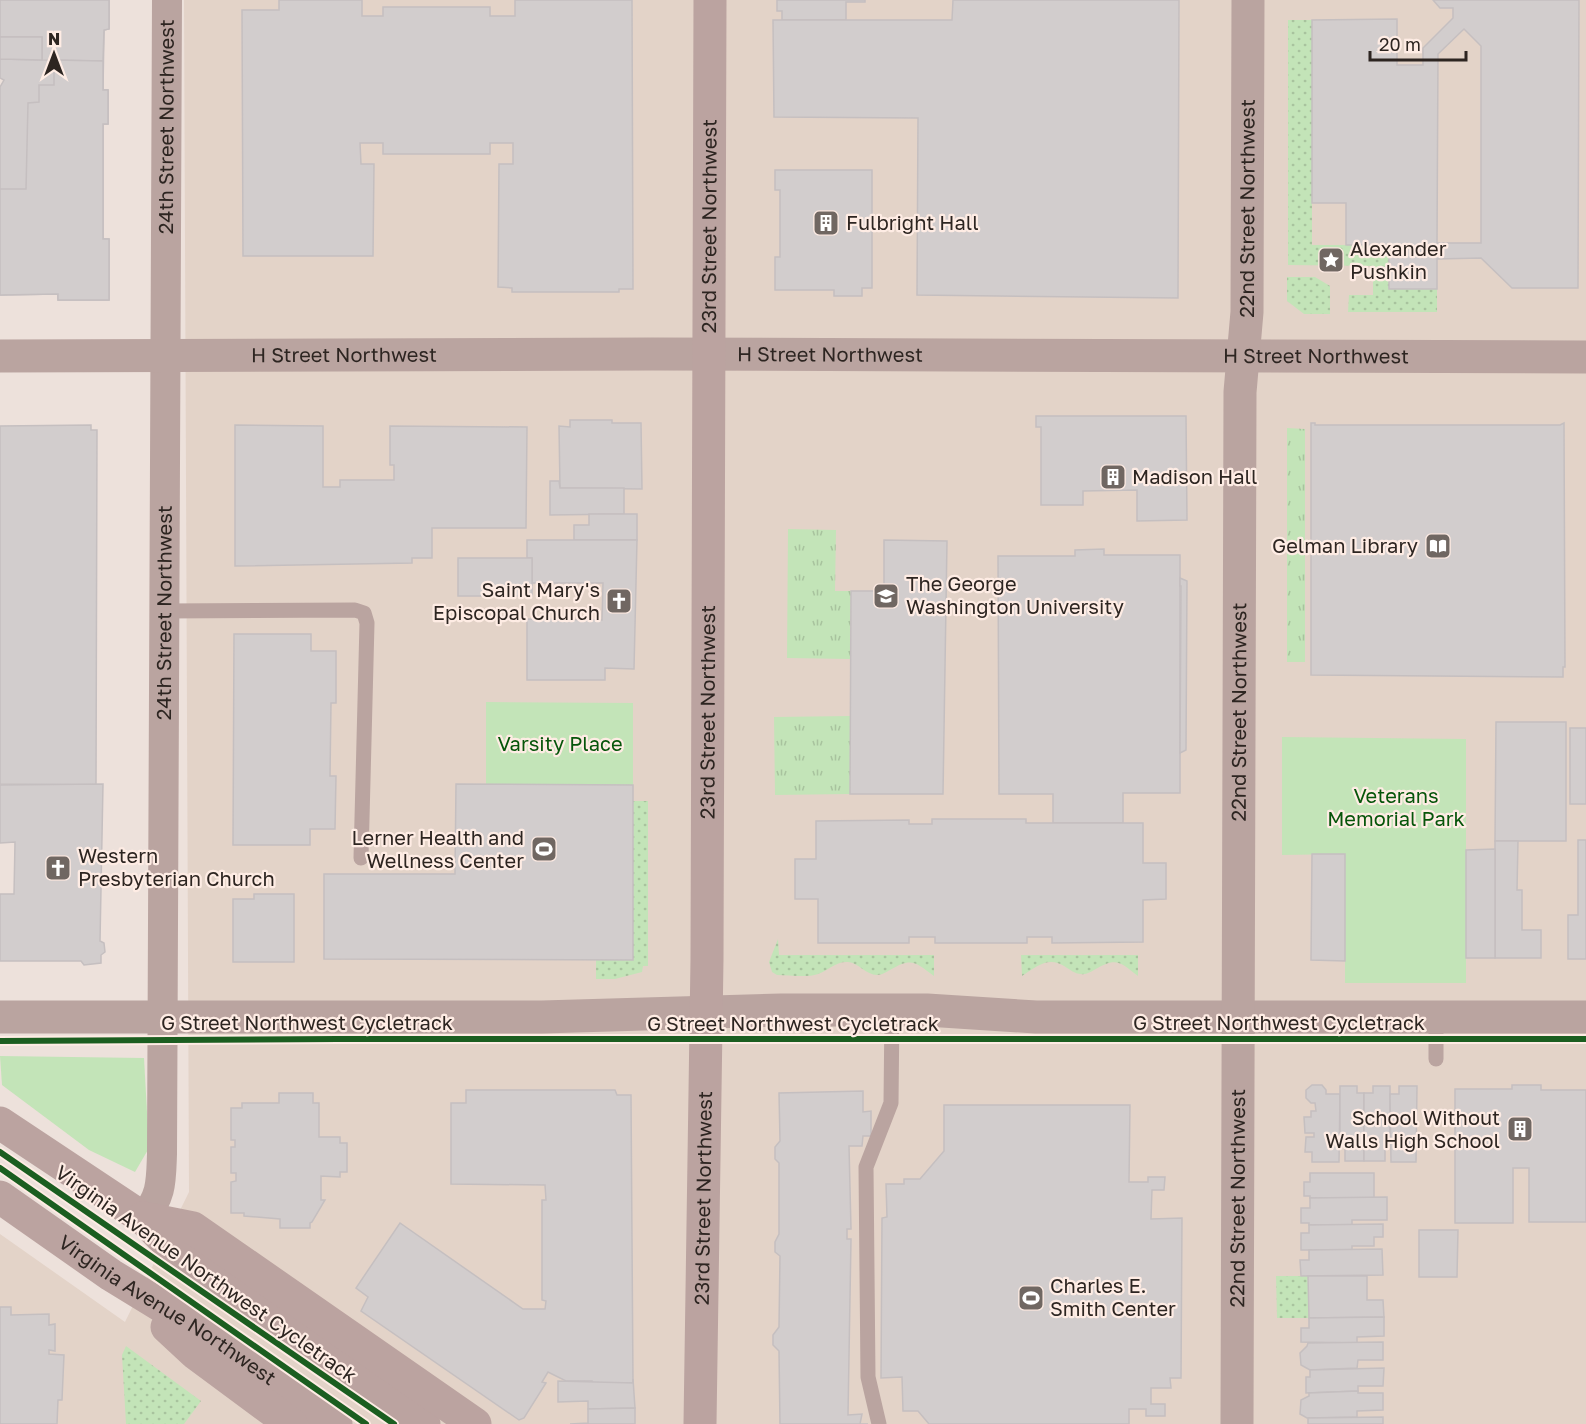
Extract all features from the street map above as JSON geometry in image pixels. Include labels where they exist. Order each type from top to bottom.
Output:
[{"type":"main road","name":"23rd Street Northwest","points":[[700,1424],[706,1012],[710,0]]},
{"type":"main road","points":[[0,1123],[143,1218],[176,1252],[424,1424]]},
{"type":"main road","name":"Virginia Avenue Northwest","points":[[0,1197],[111,1275],[209,1335],[336,1424]]},
{"type":"main road","points":[[143,1218],[193,1228],[475,1424]]},
{"type":"main road","points":[[111,1275],[195,1353],[291,1424]]},
{"type":"street","name":"24th Street Northwest","points":[[143,1218],[153,1206],[161,1182],[167,0]]},
{"type":"street","name":"22nd Street Northwest","points":[[1237,1424],[1240,402],[1247,312],[1248,0]]},
{"type":"street","name":"H Street Northwest","points":[[0,356],[1586,357]]},
{"type":"street","points":[[0,1017],[542,1017],[781,1010],[927,1010],[1036,1017],[1586,1017]]},
{"type":"lane","points":[[164,611],[355,610],[364,613],[367,623],[361,858]]},
{"type":"lane","points":[[879,1424],[868,1377],[866,1167],[891,1103],[892,1010]]},
{"type":"lane","points":[[1436,1017],[1436,1059]]},
{"type":"shaded area","name":"The George Washington University","points":[[184,0],[1586,0],[1586,1424],[0,1424],[0,1234],[125,1322],[189,1192]]},
{"type":"green space","points":[[1288,20],[1312,20],[1312,245],[1389,245],[1390,289],[1437,289],[1437,312],[1348,312],[1349,295],[1373,295],[1373,266],[1288,265]]},
{"type":"green space","points":[[1287,277],[1315,277],[1330,286],[1330,314],[1304,314],[1287,301]]},
{"type":"green space","points":[[1287,428],[1305,429],[1305,662],[1287,662]]},
{"type":"green space","points":[[788,529],[836,530],[835,591],[851,591],[850,659],[787,658]]},
{"type":"green space","name":"Varsity Place","points":[[486,702],[633,703],[633,785],[486,784]]},
{"type":"green space","points":[[850,716],[850,794],[775,795],[774,717]]},
{"type":"green space","name":"Veterans Memorial Park","points":[[1282,737],[1466,739],[1466,983],[1345,983],[1345,854],[1282,855]]},
{"type":"green space","points":[[633,801],[648,801],[648,966],[643,966],[642,972],[615,979],[596,979],[596,960],[633,960]]},
{"type":"green space","points":[[778,939],[779,955],[934,955],[934,976],[922,967],[909,962],[877,975],[848,962],[840,963],[814,975],[777,975],[772,972],[769,962]]},
{"type":"green space","points":[[1021,955],[1138,955],[1138,976],[1117,962],[1107,963],[1083,974],[1058,963],[1047,962],[1022,976]]},
{"type":"green space","points":[[0,1056],[144,1058],[149,1148],[135,1172],[89,1150],[2,1085]]},
{"type":"green space","points":[[1276,1276],[1308,1276],[1309,1318],[1277,1318]]},
{"type":"green space","points":[[126,1346],[201,1401],[184,1424],[126,1424],[122,1355]]},
{"type":"building","points":[[0,0],[109,0],[109,29],[104,30],[103,90],[108,90],[108,124],[103,124],[103,239],[109,239],[109,300],[58,300],[58,294],[0,295],[0,87],[4,80],[0,78],[0,59],[42,60],[42,37],[0,37]]},
{"type":"building","points":[[0,0],[109,0],[109,29],[104,30],[103,61],[42,60],[42,37],[0,37]]},
{"type":"building","points":[[279,0],[362,0],[362,16],[383,16],[383,7],[490,7],[490,16],[515,16],[515,0],[632,0],[633,289],[619,289],[619,292],[512,292],[512,288],[498,287],[499,164],[513,164],[513,143],[490,143],[490,154],[383,154],[383,143],[360,143],[361,164],[374,164],[373,256],[243,256],[242,10],[279,10]]},
{"type":"building","points":[[777,0],[865,0],[865,2],[846,2],[846,20],[782,20],[782,11],[777,11]]},
{"type":"building","points":[[953,0],[1179,0],[1178,298],[917,295],[918,118],[774,117],[773,20],[952,20]]},
{"type":"building","points":[[1433,0],[1579,0],[1578,288],[1512,288],[1481,258],[1437,259],[1437,289],[1389,289],[1389,245],[1346,245],[1346,203],[1312,203],[1312,20],[1397,19],[1397,65],[1423,65],[1423,48],[1453,18],[1453,8],[1440,8]],"holes":[[[1464,29],[1481,46],[1481,243],[1437,243],[1438,54]]]},
{"type":"building","points":[[0,37],[42,37],[42,60],[0,59]]},
{"type":"building","points":[[54,60],[103,61],[103,90],[108,90],[108,124],[103,124],[103,239],[109,239],[109,300],[58,300],[58,294],[0,295],[0,189],[26,189],[28,103],[39,102],[39,85],[54,85]]},
{"type":"building","name":"Fulbright Hall","points":[[775,170],[872,170],[872,288],[862,288],[862,296],[834,296],[834,290],[775,290],[775,257],[780,257],[780,190],[775,190]]},
{"type":"building","name":"Madison Hall","points":[[1036,416],[1186,416],[1187,520],[1137,521],[1137,490],[1083,491],[1083,505],[1041,505],[1041,427],[1036,427]]},
{"type":"building","points":[[570,420],[641,423],[642,489],[560,488],[559,426],[570,427]]},
{"type":"building","name":"Gelman Library","points":[[1311,423],[1315,425],[1560,425],[1564,423],[1565,667],[1563,667],[1563,677],[1311,675]]},
{"type":"building","points":[[91,425],[91,430],[97,430],[96,785],[0,784],[0,426]]},
{"type":"building","points":[[235,425],[323,426],[323,487],[340,487],[340,480],[394,480],[394,465],[390,465],[390,426],[527,427],[526,528],[432,528],[432,558],[412,558],[412,563],[235,566]]},
{"type":"building","points":[[550,481],[559,481],[560,488],[624,488],[624,514],[550,515]]},
{"type":"building","points":[[589,514],[637,514],[637,540],[574,540],[574,525],[589,525]]},
{"type":"building","name":"Saint Mary's Episcopal Church","points":[[527,540],[637,540],[634,669],[605,668],[605,680],[527,680],[527,619],[602,620],[603,583],[532,583],[532,558],[527,558]]},
{"type":"building","points":[[884,540],[947,541],[943,794],[850,794],[851,591],[884,591]]},
{"type":"building","points":[[1104,549],[1104,555],[1180,555],[1180,793],[1123,793],[1123,823],[1053,823],[1053,794],[999,794],[998,556],[1075,556],[1075,550]]},
{"type":"building","points":[[458,558],[532,558],[532,596],[458,596]]},
{"type":"building","points":[[1180,578],[1187,581],[1186,750],[1180,753],[1181,586]]},
{"type":"building","points":[[234,634],[311,634],[311,651],[336,651],[336,703],[331,703],[330,776],[336,776],[335,829],[310,829],[310,845],[233,845]]},
{"type":"building","points":[[1496,722],[1566,722],[1566,841],[1495,841]]},
{"type":"building","points":[[1570,728],[1586,728],[1586,804],[1570,804]]},
{"type":"building","name":"Western Presbyterian Church","points":[[103,784],[100,941],[104,943],[105,952],[101,955],[101,963],[84,965],[81,961],[0,961],[0,894],[14,894],[15,842],[0,843],[0,785]]},
{"type":"building","name":"Lerner Health and Wellness Center","points":[[456,784],[633,785],[633,960],[324,959],[324,874],[455,874]]},
{"type":"building","points":[[932,819],[1026,819],[1026,823],[1143,823],[1143,863],[1166,863],[1166,899],[1143,900],[1143,942],[1052,943],[1052,937],[1027,937],[1027,943],[935,943],[935,937],[909,937],[909,943],[818,943],[818,899],[795,899],[795,859],[816,859],[816,821],[909,820],[909,824],[932,824]]},
{"type":"building","points":[[1578,840],[1586,840],[1586,959],[1568,959],[1568,915],[1578,915]]},
{"type":"building","points":[[1495,841],[1518,841],[1517,890],[1522,890],[1522,930],[1541,930],[1541,958],[1495,958]]},
{"type":"building","points":[[1495,849],[1495,958],[1466,958],[1466,850]]},
{"type":"building","points":[[1312,854],[1345,854],[1345,961],[1311,960]]},
{"type":"building","points":[[254,894],[294,894],[294,962],[233,962],[233,899],[254,899]]},
{"type":"building","points":[[1312,1085],[1322,1085],[1326,1094],[1340,1094],[1339,1162],[1312,1162],[1312,1152],[1305,1152],[1306,1137],[1314,1137],[1314,1133],[1305,1133],[1304,1117],[1311,1117],[1311,1111],[1316,1111],[1315,1103],[1311,1103],[1306,1098],[1306,1090]]},
{"type":"building","name":"School Without Walls High School","points":[[1512,1085],[1541,1085],[1541,1090],[1586,1090],[1586,1222],[1529,1222],[1529,1168],[1513,1168],[1513,1223],[1455,1223],[1455,1089],[1512,1089]]},
{"type":"building","points":[[1340,1086],[1357,1086],[1357,1093],[1364,1093],[1364,1161],[1345,1161],[1345,1138],[1340,1138]]},
{"type":"building","points":[[1373,1086],[1390,1086],[1390,1137],[1385,1137],[1385,1161],[1364,1161],[1364,1093],[1373,1093]]},
{"type":"building","points":[[1399,1086],[1417,1086],[1416,1162],[1391,1162],[1390,1094],[1399,1094]]},
{"type":"building","points":[[466,1090],[615,1090],[617,1095],[631,1095],[633,1383],[566,1381],[548,1372],[542,1382],[546,1383],[524,1418],[519,1420],[361,1311],[368,1297],[356,1288],[400,1223],[523,1309],[545,1309],[546,1301],[542,1300],[542,1200],[546,1200],[545,1185],[451,1184],[451,1103],[466,1103]]},
{"type":"building","points":[[863,1091],[863,1112],[871,1111],[871,1136],[863,1136],[862,1146],[849,1146],[851,1229],[847,1229],[847,1239],[851,1239],[848,1415],[862,1414],[860,1424],[780,1424],[779,1351],[773,1345],[773,1335],[779,1327],[780,1256],[775,1252],[775,1242],[779,1234],[779,1163],[775,1159],[775,1147],[780,1141],[779,1093]]},
{"type":"building","points":[[279,1093],[313,1093],[313,1103],[319,1103],[319,1137],[340,1137],[340,1143],[347,1143],[347,1172],[340,1172],[340,1177],[321,1176],[321,1200],[325,1200],[310,1223],[310,1228],[280,1228],[280,1219],[231,1213],[231,1182],[236,1181],[236,1173],[231,1173],[231,1147],[235,1147],[235,1140],[231,1140],[231,1108],[242,1108],[242,1103],[279,1103]]},
{"type":"building","name":"Charles E. Smith Center","points":[[944,1105],[1130,1105],[1129,1182],[1148,1182],[1148,1177],[1165,1177],[1164,1190],[1152,1190],[1151,1219],[1182,1218],[1181,1378],[1170,1378],[1171,1388],[1151,1388],[1151,1404],[1165,1404],[1165,1416],[1146,1416],[1146,1409],[1129,1409],[1129,1424],[929,1424],[918,1411],[903,1411],[902,1377],[881,1378],[882,1218],[887,1217],[886,1184],[904,1184],[904,1179],[920,1179],[944,1151]]},
{"type":"building","points":[[1310,1173],[1374,1173],[1374,1198],[1310,1198],[1310,1196],[1304,1196],[1304,1182],[1310,1182]]},
{"type":"building","points":[[1387,1197],[1387,1220],[1352,1220],[1352,1225],[1301,1223],[1301,1208],[1310,1208],[1310,1198]]},
{"type":"building","points":[[1383,1224],[1383,1237],[1374,1237],[1374,1246],[1352,1246],[1352,1250],[1301,1250],[1301,1233],[1309,1233],[1309,1225]]},
{"type":"building","points":[[1419,1230],[1458,1230],[1457,1277],[1419,1277]]},
{"type":"building","points":[[1382,1249],[1383,1275],[1301,1276],[1300,1260],[1309,1260],[1309,1250]]},
{"type":"building","points":[[1308,1276],[1367,1276],[1367,1300],[1383,1300],[1384,1317],[1309,1318]]},
{"type":"building","points":[[0,1307],[11,1307],[11,1315],[49,1314],[49,1325],[55,1324],[55,1351],[49,1350],[49,1354],[64,1355],[62,1400],[58,1400],[57,1424],[0,1424]]},
{"type":"building","points":[[1384,1317],[1384,1336],[1357,1337],[1357,1343],[1301,1342],[1301,1328],[1309,1328],[1309,1318]]},
{"type":"building","points":[[1383,1342],[1383,1360],[1358,1360],[1357,1368],[1310,1370],[1301,1365],[1300,1353],[1308,1343]]},
{"type":"building","points":[[1384,1368],[1383,1386],[1358,1386],[1358,1391],[1306,1393],[1306,1377],[1310,1377],[1310,1370]]},
{"type":"building","points":[[633,1379],[635,1408],[588,1409],[588,1401],[558,1402],[558,1381],[633,1383]]},
{"type":"building","points":[[1358,1391],[1358,1393],[1383,1393],[1383,1410],[1357,1411],[1357,1417],[1307,1418],[1300,1414],[1301,1400],[1309,1396],[1309,1393]]},
{"type":"building","points":[[635,1408],[635,1424],[570,1424],[588,1423],[588,1409]]},
{"type":"building","points":[[1383,1417],[1383,1424],[1308,1424],[1308,1418]]},
{"type":"cycle path","name":"G Street Northwest Cycletrack","points":[[0,1041],[1586,1039]]},
{"type":"cycle path","name":"Virginia Avenue Northwest Cycletrack","points":[[0,1152],[394,1424]]},
{"type":"cycle path","points":[[0,1168],[366,1424]]},
{"type":"place","name":"Fulbright Hall","points":[[826,223]]},
{"type":"place","name":"Alexander Pushkin","points":[[1331,260]]},
{"type":"place","name":"Madison Hall","points":[[1113,477]]},
{"type":"place","name":"Gelman Library","points":[[1438,546]]},
{"type":"place","name":"The George Washington University","points":[[886,596]]},
{"type":"place","name":"Saint Mary's Episcopal Church","points":[[619,601]]},
{"type":"place","name":"Lerner Health and Wellness Center","points":[[544,849]]},
{"type":"place","name":"Western Presbyterian Church","points":[[58,868]]},
{"type":"place","name":"School Without Walls High School","points":[[1520,1129]]},
{"type":"place","name":"Charles E. Smith Center","points":[[1031,1298]]}]
